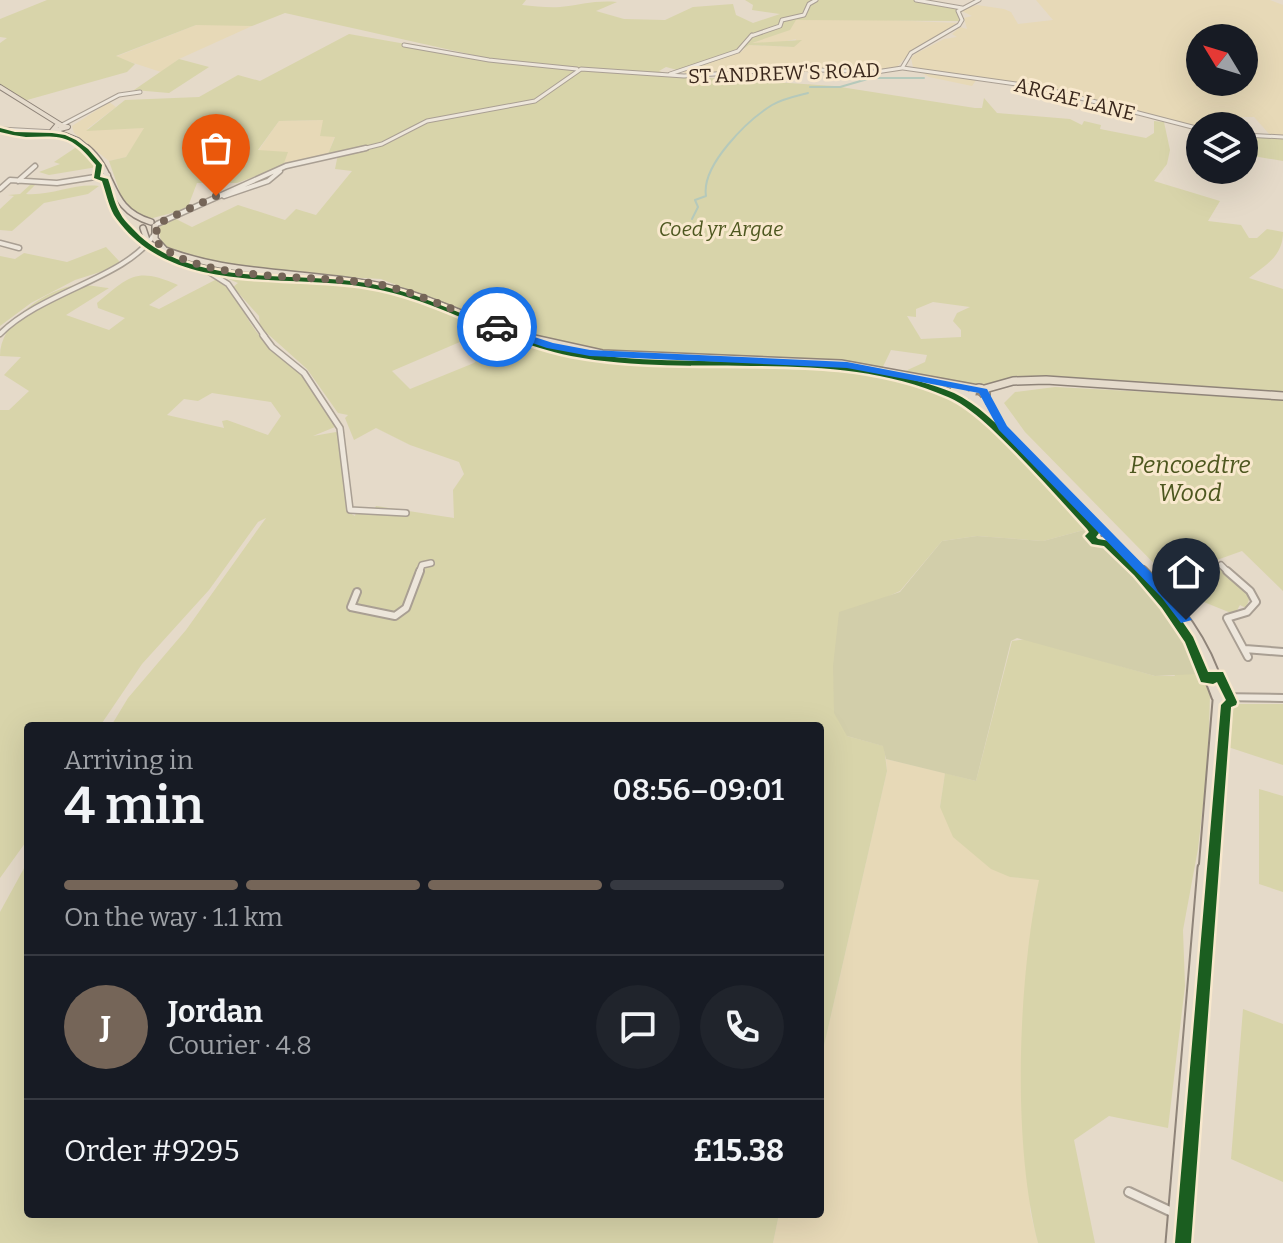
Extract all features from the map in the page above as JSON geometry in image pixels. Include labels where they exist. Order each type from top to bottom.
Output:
[{"type":"main road","points":[[0,87],[45,118],[66,125],[77,140]]},
{"type":"main road","points":[[45,118],[54,130],[77,140],[95,154],[108,173],[123,218],[143,228]]},
{"type":"main road","points":[[54,130],[66,125]]},
{"type":"main road","points":[[117,199],[127,216],[154,223]]},
{"type":"main road","points":[[143,228],[154,223]]},
{"type":"main road","points":[[154,223],[154,235],[171,254]]},
{"type":"main road","points":[[143,228],[143,236],[150,244],[209,266],[382,285],[529,339],[575,351],[847,365],[979,390],[987,397],[1002,428]]},
{"type":"main road","points":[[919,379],[974,398],[987,397],[1018,382]]},
{"type":"main road","points":[[1172,1243],[1217,697],[1190,626],[1166,595],[1002,428],[971,391],[1018,382],[1052,380],[1283,396]]},
{"type":"street","name":"ST ANDREW'S ROAD","points":[[667,76],[699,62],[738,51],[751,36],[780,26],[782,20],[804,15],[810,2],[816,0]]},
{"type":"street","points":[[916,0],[962,8]]},
{"type":"street","name":"ST ANDREW'S ROAD","points":[[404,45],[489,60],[667,76],[800,68],[864,73],[902,68],[911,53],[959,25],[962,20],[958,11],[979,0]]},
{"type":"street","name":"ARGAE LANE","points":[[902,68],[1038,87],[1186,125]]},
{"type":"street","points":[[154,223],[294,163],[382,144],[427,121],[533,102],[579,70]]},
{"type":"street","points":[[66,125],[119,95],[140,92]]},
{"type":"street","points":[[0,129],[38,133],[54,130]]},
{"type":"street","points":[[0,138],[10,130]]},
{"type":"street","points":[[1258,136],[1283,137]]},
{"type":"street","points":[[18,181],[35,166]]},
{"type":"street","points":[[224,196],[268,181],[280,171]]},
{"type":"street","points":[[0,189],[10,180],[57,183],[108,173]]},
{"type":"street","points":[[229,189],[236,192]]},
{"type":"street","points":[[0,334],[33,303],[83,279],[120,267],[150,244],[154,235]]},
{"type":"street","points":[[0,243],[19,248]]},
{"type":"street","points":[[209,266],[206,270],[218,276],[237,295],[265,340],[304,373],[340,428],[350,510],[406,513]]},
{"type":"street","points":[[218,276],[229,270]]},
{"type":"street","points":[[357,592],[351,607],[395,616],[406,608],[422,565],[431,563]]},
{"type":"street","points":[[1221,565],[1250,591],[1256,602],[1247,612],[1227,618],[1248,657]]},
{"type":"street","points":[[1245,649],[1283,652]]},
{"type":"street","points":[[1217,697],[1283,698]]},
{"type":"street","points":[[1129,1192],[1174,1213]]},
{"type":"shaded area","points":[[1036,0],[1270,0],[1283,5],[1283,136],[1270,135],[1258,122],[1258,112],[1186,112],[1186,125],[1103,106],[1065,93],[988,78],[977,79],[972,86],[929,77],[913,67],[911,58],[915,54],[944,39],[957,37],[952,34],[960,27],[967,29],[964,18],[972,16],[962,11],[964,9],[977,5],[1004,9],[1011,12],[1018,24],[1053,20]]},
{"type":"shaded area","points":[[817,17],[957,23],[908,55],[896,68],[870,72],[800,68],[689,75],[681,71],[705,60],[741,52],[749,45],[794,47],[796,39],[768,45],[751,43],[795,20]]},
{"type":"shaded area","points":[[196,25],[252,26],[179,59],[161,72],[115,57]]},
{"type":"shaded area","points":[[109,102],[116,107],[87,129],[145,128],[126,157],[109,161],[74,133],[72,126]]},
{"type":"shaded area","points":[[324,120],[335,136],[328,154],[283,166],[285,159],[258,151],[279,121]]},
{"type":"shaded area","points":[[1084,530],[1090,543],[1113,551],[1176,631],[1198,674],[1155,676],[1017,638],[1011,641],[976,781],[886,759],[883,746],[847,736],[834,713],[833,666],[839,612],[900,592],[942,541],[977,536],[1043,541]]},
{"type":"shaded area","points":[[886,759],[945,773],[940,807],[1010,877],[1040,879],[1033,911],[1030,1211],[1038,1243],[773,1243],[778,1218],[824,1218],[824,1046],[887,771]]},
{"type":"green space","points":[[47,0],[526,0],[522,5],[551,7],[617,2],[596,11],[624,19],[665,20],[693,7],[733,4],[736,15],[753,23],[780,14],[752,10],[753,5],[745,0],[915,0],[957,8],[959,21],[796,20],[790,30],[752,43],[802,40],[794,47],[749,45],[726,57],[681,71],[666,67],[659,71],[670,75],[572,68],[574,71],[535,100],[428,119],[384,142],[328,154],[335,137],[320,136],[323,120],[279,121],[258,150],[288,152],[283,166],[237,183],[197,183],[187,209],[149,219],[126,210],[109,161],[126,157],[144,128],[86,131],[125,100],[199,97],[238,75],[260,81],[349,34],[491,59],[285,13],[252,26],[196,25],[116,56],[135,64],[127,72],[20,102],[0,88],[0,43],[7,38],[0,37],[0,19]]},
{"type":"green space","points":[[179,59],[209,67],[169,93],[134,90]]},
{"type":"green space","name":"Coed yr Argae","points":[[587,70],[834,86],[975,108],[982,108],[984,98],[997,113],[1070,119],[1082,125],[1084,121],[1101,125],[1100,129],[1146,138],[1154,133],[1154,121],[1164,122],[1170,150],[1167,164],[1154,181],[1220,201],[1208,221],[1241,225],[1249,238],[1257,238],[1267,229],[1283,232],[1277,254],[1249,278],[1283,289],[1283,392],[1039,377],[972,386],[901,373],[925,362],[927,355],[891,350],[879,375],[923,386],[969,406],[1093,533],[1086,536],[1084,530],[1043,541],[977,536],[942,541],[900,591],[878,601],[847,736],[884,746],[887,771],[824,1046],[824,722],[113,722],[128,698],[186,630],[266,518],[258,522],[209,590],[142,664],[103,722],[24,722],[24,845],[0,878],[0,410],[9,410],[29,391],[4,375],[21,357],[0,356],[2,344],[14,321],[35,303],[71,286],[109,288],[66,315],[109,330],[125,318],[98,308],[97,303],[126,280],[143,275],[178,285],[149,305],[159,309],[217,279],[230,291],[259,335],[297,368],[323,404],[335,427],[313,436],[336,432],[340,435],[348,512],[355,516],[356,512],[374,510],[376,506],[454,518],[453,490],[464,474],[459,462],[410,445],[376,428],[354,440],[345,418],[348,415],[338,413],[307,369],[260,327],[259,316],[233,287],[238,283],[222,276],[360,284],[415,300],[495,332],[491,334],[501,339],[491,344],[474,336],[392,371],[410,389],[474,363],[483,354],[529,345],[600,359],[747,367],[747,360],[616,353],[521,334],[381,279],[255,272],[170,251],[161,241],[158,228],[174,218],[192,227],[238,205],[285,220],[296,209],[316,215],[352,171],[335,169],[338,154],[391,142],[433,120],[536,102],[580,71]],"holes":[[[933,302],[970,307],[957,313],[953,321],[961,330],[961,337],[921,339],[907,316],[916,317],[916,309]],[[212,393],[271,402],[281,416],[268,435],[227,420],[222,421],[224,428],[167,415],[184,399],[198,401]]]},
{"type":"green space","points":[[1258,136],[1283,137],[1283,161],[1258,157]]},
{"type":"green space","points":[[78,146],[97,167],[49,175],[39,172],[60,164],[54,162]]},
{"type":"green space","points":[[31,184],[36,184],[26,194],[99,186],[88,194],[44,203],[12,231],[0,230],[0,209],[14,196],[8,195],[20,194]]},
{"type":"green space","points":[[106,247],[119,261],[119,266],[75,280],[31,303],[0,326],[0,256],[15,259],[24,253],[67,262]]},
{"type":"green space","name":"Pencoedtre Wood","points":[[1055,387],[1283,399],[1283,591],[1242,551],[1214,561],[1251,594],[1246,608],[1240,605],[1236,612],[1231,613],[1184,594],[1025,432],[1004,403],[1015,392]]},
{"type":"green space","points":[[1100,541],[1106,544],[1113,551],[1093,543]]},
{"type":"green space","points":[[1113,552],[1162,602],[1188,642],[1210,695],[1208,761],[1198,849],[1183,930],[1185,986],[1168,1128],[1109,1116],[1074,1140],[1095,1243],[1038,1243],[1024,1158],[1021,1062],[1026,966],[1039,880],[1010,877],[991,869],[953,837],[940,807],[945,773],[976,781],[1012,641],[1026,639],[1155,676],[1175,676]]},
{"type":"green space","points":[[1283,704],[1283,765],[1225,746],[1227,706]]},
{"type":"green space","points":[[1259,789],[1283,796],[1283,892],[1259,884]]},
{"type":"green space","points":[[24,868],[24,1218],[778,1218],[773,1243],[0,1243],[0,912]]},
{"type":"green space","points":[[1243,1009],[1283,1024],[1283,1182],[1231,1159]]},
{"type":"waterway","points":[[810,87],[840,87],[871,78],[924,78]]},
{"type":"waterway","points":[[692,219],[698,207],[695,200],[706,196],[711,171],[739,132],[772,105],[808,93]]},
{"type":"cycle path","points":[[0,130],[15,134],[63,136],[74,141],[99,165],[97,178],[105,179],[117,215],[135,236],[167,258],[193,267],[222,273],[368,285],[395,291],[522,340],[574,354],[669,362],[813,365],[860,370],[906,380],[951,395],[984,417],[1091,527],[1094,533],[1090,536],[1095,542],[1107,543],[1152,589],[1189,640],[1205,679],[1213,680],[1211,675],[1219,675],[1232,702],[1226,705],[1183,1243]]},
{"type":"way so far","points":[[216,196],[157,224],[154,233],[160,246],[171,254],[222,269],[372,283],[418,296],[497,327]]},
{"type":"route","points":[[497,327],[551,346],[590,353],[847,365],[983,391],[1002,428],[1166,595],[1186,620]]}]
